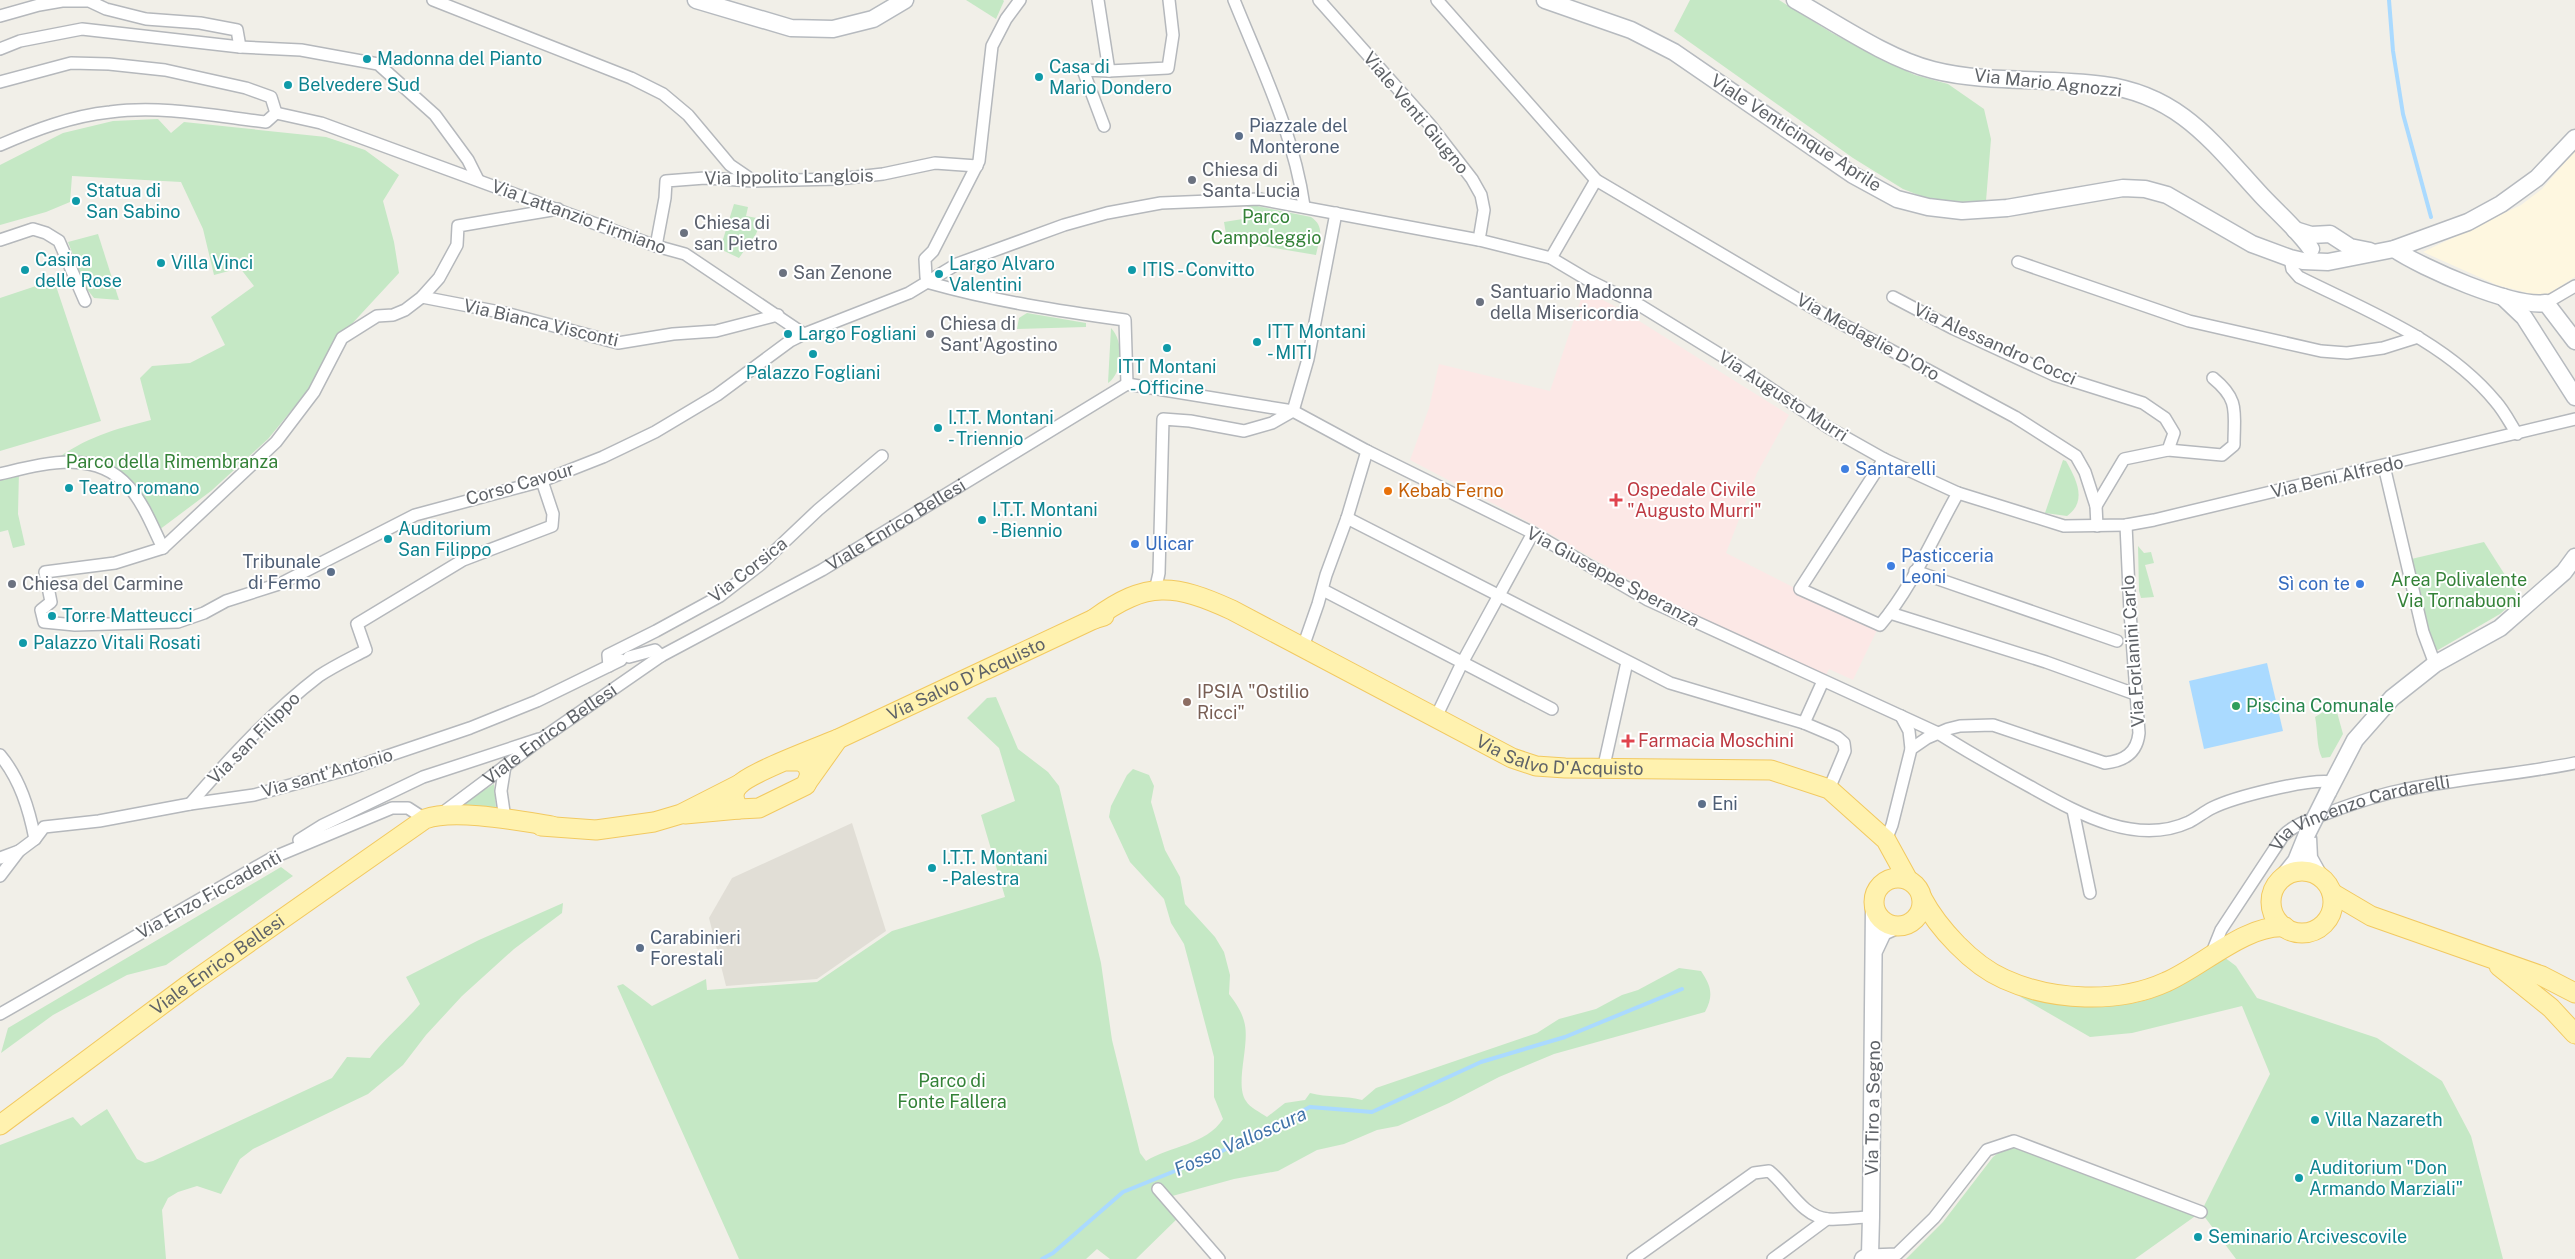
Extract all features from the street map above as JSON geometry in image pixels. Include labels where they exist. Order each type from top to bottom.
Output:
[{"type":"main road","points":[[696,0],[791,28],[833,29],[873,19],[905,0]]},
{"type":"main road","name":"Viale Venticinque Aprile","points":[[1545,0],[1631,30],[1674,52],[1853,175],[1898,198],[1928,207],[1962,211],[2007,208],[2123,188],[2145,190],[2167,194],[2228,232],[2252,244],[2286,256],[2296,254],[2321,257],[2394,249],[2468,222],[2501,204],[2537,178],[2575,138]]},
{"type":"main road","name":"Via Mario Agnozzi","points":[[1795,0],[1900,58],[1933,70],[1979,77],[2104,85],[2150,96],[2182,114],[2321,257]]},
{"type":"main road","points":[[2294,230],[2303,234],[2321,234]]},
{"type":"main road","points":[[2321,234],[2313,240],[2321,257],[2340,253],[2338,239]]},
{"type":"main road","name":"Viale Venticinque Aprile","points":[[2321,234],[2330,234],[2350,247],[2377,252]]},
{"type":"main road","points":[[2394,249],[2412,261],[2503,297],[2541,303],[2575,341]]},
{"type":"main road","points":[[2503,297],[2524,317],[2575,397]]},
{"type":"main road","points":[[2524,317],[2541,303]]},
{"type":"main road","points":[[2250,935],[2271,904],[2277,884],[2296,861],[2307,834],[2355,740],[2392,698],[2435,664],[2500,628],[2564,572],[2575,557]]},
{"type":"main road","name":"Via Salvo D'Acquisto","points":[[681,814],[788,761],[1094,619],[1120,602],[1155,591],[1180,590],[1198,595],[1266,630]]},
{"type":"main road","name":"Via Salvo D'Acquisto","points":[[1094,619],[1150,603],[1202,602],[1303,647],[1512,758],[1536,766],[1602,770],[1706,768],[1771,770],[1829,788],[1867,824]]},
{"type":"main road","points":[[806,786],[838,739]]},
{"type":"main road","points":[[788,761],[800,761],[807,765],[810,774],[806,786]]},
{"type":"main road","points":[[739,810],[734,797],[740,784]]},
{"type":"main road","name":"Via Salvo D'Acquisto","points":[[460,816],[508,824],[596,830],[633,826],[681,814],[759,808],[806,786]]},
{"type":"main road","name":"Via Salvo D'Acquisto","points":[[432,817],[460,816],[505,819],[552,826]]},
{"type":"main road","name":"Viale Enrico Bellesi","points":[[0,1125],[188,985],[432,817]]},
{"type":"main road","points":[[1867,824],[1886,840],[1908,880],[1917,888],[1940,928],[1975,960],[2003,979],[2037,990],[2070,996],[2101,997],[2138,993],[2167,982],[2250,935],[2269,928],[2285,927],[2306,932],[2322,925],[2328,918],[2332,910],[2332,892]]},
{"type":"main road","points":[[1867,824],[1883,850],[1886,881]]},
{"type":"main road","points":[[2307,834],[2310,858],[2319,876],[2332,892],[2371,916],[2542,976],[2575,993]]},
{"type":"main road","points":[[2284,876],[2301,871],[2319,876]]},
{"type":"main road","points":[[1908,880],[1897,878],[1886,881],[1877,890],[1874,906],[1884,921],[1940,928]]},
{"type":"main road","points":[[1903,924],[1919,912],[1922,898]]},
{"type":"main road","points":[[2271,904],[2278,921],[2285,927]]},
{"type":"main road","name":"Via Tiro a Segno","points":[[1867,1258],[1871,1217],[1874,906]]},
{"type":"main road","points":[[2328,918],[2343,914],[2371,916]]},
{"type":"main road","name":"Via Tiro a Segno","points":[[1874,954],[1883,932],[1903,924]]},
{"type":"main road","points":[[2490,958],[2550,1008],[2575,1034]]},
{"type":"street","points":[[434,0],[631,78],[664,94],[688,115],[730,165],[753,181]]},
{"type":"street","points":[[1020,0],[1006,19],[992,46],[987,74],[983,136],[977,166],[933,251],[925,259],[926,277],[930,283],[963,292],[1055,311],[1125,320],[1127,384]]},
{"type":"street","points":[[1098,0],[1109,71]]},
{"type":"street","points":[[1104,126],[1083,70],[1109,71],[1168,68],[1173,35],[1169,0]]},
{"type":"street","points":[[1234,0],[1281,118],[1300,178],[1304,206],[1479,240]]},
{"type":"street","name":"Viale Venti Giugno","points":[[1319,0],[1431,126],[1472,178],[1481,195],[1484,210],[1479,240]]},
{"type":"street","name":"Via Medaglie D'Oro","points":[[1437,0],[1596,180],[1818,311],[2015,417],[2061,444],[2076,456],[2085,472],[2096,506],[2097,526]]},
{"type":"street","points":[[0,16],[38,5],[89,1],[106,9],[146,19],[200,23],[237,30],[240,47]]},
{"type":"street","points":[[0,49],[20,41],[82,29],[240,47],[301,50],[378,64],[435,115],[468,160],[478,180]]},
{"type":"street","points":[[0,82],[71,63],[109,64],[165,70],[246,88],[270,97],[276,113],[266,122],[162,110],[110,111],[65,120],[0,145]]},
{"type":"street","name":"Via Lattanzio Firmiano","points":[[276,113],[321,122],[422,161],[656,246],[685,254],[804,334]]},
{"type":"street","name":"Via Ippolito Langlois","points":[[656,246],[665,198],[666,181],[705,178],[753,181],[838,179],[883,174],[935,163],[977,166]]},
{"type":"street","points":[[1551,258],[1596,180]]},
{"type":"street","name":"Corso Cavour","points":[[163,548],[115,563],[45,572],[51,602],[41,610],[44,622],[75,626],[178,622],[204,613],[226,600],[282,583],[415,515],[542,481],[603,457],[654,432],[717,395],[766,361],[790,341],[930,283],[957,264],[1064,225],[1121,210],[1161,203],[1259,199],[1304,206]]},
{"type":"street","points":[[0,474],[63,462],[81,462],[98,465],[130,488],[163,548],[276,442],[314,392],[342,338],[377,316],[393,315],[405,310],[422,297],[438,278],[457,245],[458,226],[558,209]]},
{"type":"street","points":[[1155,591],[1159,573],[1163,419],[1198,422],[1244,431],[1272,423],[1293,411],[1308,360],[1336,213]]},
{"type":"street","points":[[0,240],[33,229],[46,232],[59,240],[85,301]]},
{"type":"street","name":"Via Augusto Murri","points":[[1479,240],[1551,258],[1588,280],[1641,306],[1724,357],[1829,428],[1884,459],[1958,493],[2064,526],[2097,526]]},
{"type":"street","points":[[2286,256],[2298,277],[2418,337],[2450,358],[2496,402],[2517,434]]},
{"type":"street","points":[[2018,262],[2189,321],[2321,351],[2347,353],[2383,348],[2418,337]]},
{"type":"street","points":[[2541,303],[2575,286]]},
{"type":"street","name":"Via Bianca Visconti","points":[[422,297],[505,313],[618,343],[673,334],[716,331],[778,315]]},
{"type":"street","name":"Via Alessandro Cocci","points":[[1893,297],[1954,329],[2054,375],[2143,404],[2165,418],[2174,433],[2168,450]]},
{"type":"street","points":[[2096,506],[2124,459],[2168,450],[2222,455],[2234,445],[2234,403],[2228,390],[2213,378]]},
{"type":"street","name":"Via Giuseppe Speranza","points":[[1127,384],[1293,411],[1367,451],[1533,533],[1648,600],[1938,733],[1982,761],[2073,810],[2100,822],[2131,829],[2163,829],[2189,822],[2212,808],[2231,801],[2307,783],[2330,787]]},
{"type":"street","name":"Viale Enrico Bellesi","points":[[432,817],[661,656],[822,570],[1127,384]]},
{"type":"street","name":"Via Beni Alfredo","points":[[2097,526],[2126,525],[2384,466],[2575,419]]},
{"type":"street","points":[[1303,647],[1347,518],[1367,451]]},
{"type":"street","name":"Via Corsica","points":[[609,666],[608,655],[656,632],[720,596],[756,568],[818,510],[882,456]]},
{"type":"street","points":[[1884,459],[1800,589],[1880,625],[1890,613],[1915,572],[1958,493]]},
{"type":"street","points":[[2384,466],[2424,632],[2435,664]]},
{"type":"street","name":"Via san Filippo","points":[[190,804],[275,716],[320,676],[366,650],[356,624],[463,560],[552,526],[553,514],[542,481]]},
{"type":"street","points":[[1347,518],[1670,683],[1804,723],[1837,737],[1844,743],[1845,751],[1829,788]]},
{"type":"street","name":"Via Forlanini Carlo","points":[[1938,733],[1960,726],[1993,726],[2105,763],[2118,762],[2128,756],[2138,741],[2126,525]]},
{"type":"street","points":[[1436,716],[1462,663],[1533,533]]},
{"type":"street","points":[[1915,572],[2117,641]]},
{"type":"street","points":[[1323,590],[1552,709]]},
{"type":"street","points":[[1890,613],[2046,662],[2135,694]]},
{"type":"street","name":"Via sant'Antonio","points":[[19,851],[35,839],[44,827],[99,821],[190,804],[254,795],[349,769],[478,725],[537,701],[625,659],[656,650],[661,656]]},
{"type":"street","points":[[1602,770],[1627,662]]},
{"type":"street","points":[[1804,723],[1823,681]]},
{"type":"street","points":[[1886,840],[1892,825],[1911,749],[1909,731],[1900,716]]},
{"type":"street","points":[[1911,749],[1938,733]]},
{"type":"street","points":[[272,858],[323,825],[423,777],[526,741],[544,738]]},
{"type":"street","points":[[0,755],[14,774],[29,812],[35,839]]},
{"type":"street","name":"Via Vincenzo Cardarelli","points":[[2210,958],[2221,930],[2286,832],[2298,825],[2337,810],[2397,791],[2456,781],[2525,773],[2575,763]]},
{"type":"street","points":[[505,766],[500,791],[505,819]]},
{"type":"street","name":"Via Enzo Ficcadenti","points":[[0,1014],[272,858],[392,808],[408,808],[432,817]]},
{"type":"street","points":[[2073,810],[2090,893]]},
{"type":"street","points":[[0,858],[19,851]]},
{"type":"street","points":[[0,876],[19,851]]},
{"type":"street","points":[[1867,1258],[1897,1254],[1934,1218],[1987,1150],[2014,1141],[2201,1212]]},
{"type":"street","points":[[1633,1259],[1754,1173],[1769,1171],[1782,1182],[1806,1211],[1827,1220],[1871,1217]]},
{"type":"street","points":[[1158,1189],[1219,1259]]},
{"type":"street","points":[[1773,1259],[1827,1220]]},
{"type":"shaded area","points":[[2575,151],[2575,277],[2543,297],[2497,285],[2423,252],[2521,205],[2542,189]]},
{"type":"shaded area","name":"Ospedale Civile \"Augusto Murri\"","points":[[1584,290],[1620,309],[1789,415],[1757,473],[1726,553],[1877,630],[1853,680],[1829,669],[1825,677],[1684,611],[1538,527],[1410,460],[1429,408],[1439,364],[1550,391]]},
{"type":"shaded area","points":[[852,823],[886,931],[817,979],[726,986],[709,918],[732,878]]},
{"type":"green space","points":[[966,0],[1003,0],[1004,1],[996,19]]},
{"type":"green space","points":[[1690,0],[1779,0],[1832,33],[1885,61],[1915,75],[1948,84],[1984,109],[1991,139],[1986,201],[1956,203],[1926,198],[1903,189],[1853,158],[1674,31]]},
{"type":"green space","name":"Parco della Rimembranza","points":[[158,119],[171,133],[184,122],[326,137],[365,150],[399,175],[383,201],[394,242],[399,273],[336,341],[309,389],[268,439],[211,491],[159,530],[117,474],[54,461],[88,440],[151,420],[140,378],[152,366],[190,363],[225,345],[211,317],[254,286],[240,268],[214,275],[203,229],[181,182],[72,176],[70,202],[46,212],[0,225],[0,165],[63,133],[113,121]]},
{"type":"green space","points":[[734,204],[748,207],[746,216],[762,219],[756,234],[739,258],[720,249]]},
{"type":"green space","name":"Parco Campoleggio","points":[[1247,204],[1311,217],[1319,225],[1320,229],[1320,239],[1316,255],[1227,240],[1224,222],[1249,218]]},
{"type":"green space","points":[[98,234],[119,300],[94,298],[86,288],[68,242]]},
{"type":"green space","points":[[54,280],[101,421],[0,451],[0,298]]},
{"type":"green space","points":[[1027,313],[1086,323],[1086,327],[1017,329],[1019,318]]},
{"type":"green space","points":[[1111,328],[1118,341],[1120,357],[1117,372],[1108,383]]},
{"type":"green space","points":[[2063,460],[2066,461],[2070,468],[2076,482],[2079,497],[2077,504],[2067,516],[2045,513]]},
{"type":"green space","points":[[19,471],[18,514],[25,545],[13,548],[8,530],[0,532],[0,476]]},
{"type":"green space","name":"Area Polivalente Via Tornabuoni","points":[[2484,542],[2519,597],[2500,614],[2438,650],[2433,650],[2407,560]]},
{"type":"green space","points":[[2138,546],[2144,553],[2151,552],[2154,563],[2145,565],[2154,597],[2141,598],[2139,591]]},
{"type":"green space","name":"Parco di Fonte Fallera","points":[[996,697],[1018,749],[1048,772],[1059,786],[1101,963],[1112,1040],[1140,1153],[1146,1161],[1197,1140],[1216,1128],[1223,1119],[1214,1097],[1214,1057],[1184,944],[1171,923],[1164,899],[1130,862],[1109,817],[1111,806],[1127,775],[1133,769],[1149,775],[1154,786],[1151,802],[1165,850],[1180,877],[1185,904],[1215,937],[1224,952],[1230,975],[1229,994],[1241,1013],[1246,1030],[1242,1074],[1243,1094],[1250,1106],[1267,1117],[1285,1103],[1305,1100],[1310,1093],[1362,1100],[1376,1088],[1537,1033],[1559,1019],[1596,1009],[1622,995],[1638,990],[1679,968],[1701,971],[1710,991],[1708,1006],[1705,1012],[1554,1054],[1499,1077],[1449,1103],[1398,1126],[1377,1130],[1344,1144],[1317,1150],[1278,1171],[1234,1179],[1165,1198],[1181,1215],[1136,1259],[1110,1259],[1097,1249],[1086,1259],[739,1259],[617,986],[623,984],[652,1006],[706,979],[707,990],[817,982],[892,931],[1005,897],[981,815],[1015,801],[999,748],[967,718],[987,698]]},
{"type":"green space","points":[[2335,705],[2343,734],[2330,757],[2322,758],[2315,717]]},
{"type":"green space","points":[[494,784],[496,808],[453,809]]},
{"type":"green space","points":[[281,867],[293,876],[166,965],[127,975],[53,1015],[1,1053],[8,1028]]},
{"type":"green space","points":[[563,903],[562,913],[514,949],[462,996],[426,1035],[403,1065],[368,1094],[253,1149],[240,1159],[221,1194],[197,1186],[178,1192],[168,1198],[162,1210],[166,1259],[0,1259],[0,1145],[73,1117],[81,1126],[107,1109],[137,1159],[145,1163],[153,1161],[332,1078],[347,1057],[370,1058],[420,1004],[406,977],[479,940]]},
{"type":"green space","points":[[2224,957],[2236,966],[2257,998],[2377,1038],[2442,1081],[2471,1136],[2503,1259],[2236,1259],[2201,1212],[2270,1074],[2242,1006],[2132,1033],[2090,1037],[2019,996],[2084,1006],[2134,1003],[2169,991]]},
{"type":"green space","points":[[2014,1141],[2201,1212],[2135,1259],[1906,1259],[1943,1222],[1993,1157]]},
{"type":"water","name":"Piscina Comunale","points":[[2267,663],[2283,731],[2204,749],[2189,681]]},
{"type":"waterway","points":[[2389,0],[2393,51],[2403,114],[2431,217]]},
{"type":"waterway","name":"Fosso Valloscura","points":[[1042,1259],[1053,1253],[1123,1192],[1212,1156],[1310,1107],[1372,1112],[1481,1062],[1565,1037],[1682,989]]},
{"type":"place","name":"Madonna del Pianto","points":[[367,59]]},
{"type":"place","name":"Casa di Mario Dondero","points":[[1039,77]]},
{"type":"place","name":"Belvedere Sud","points":[[288,85]]},
{"type":"place","name":"Piazzale del Monterone","points":[[1239,136]]},
{"type":"place","name":"Chiesa di Santa Lucia","points":[[1192,180]]},
{"type":"place","name":"Statua di San Sabino","points":[[76,201]]},
{"type":"place","name":"Chiesa di san Pietro","points":[[684,233]]},
{"type":"place","name":"Villa Vinci","points":[[161,263]]},
{"type":"place","name":"Casina delle Rose","points":[[25,270]]},
{"type":"place","name":"ITIS - Convitto","points":[[1132,270]]},
{"type":"place","name":"San Zenone","points":[[783,273]]},
{"type":"place","name":"Largo Alvaro Valentini","points":[[939,274]]},
{"type":"place","name":"Santuario Madonna della Misericordia","points":[[1480,302]]},
{"type":"place","name":"Largo Fogliani","points":[[788,334]]},
{"type":"place","name":"Chiesa di Sant'Agostino","points":[[930,334]]},
{"type":"place","name":"ITT Montani - MITI","points":[[1257,342]]},
{"type":"place","name":"ITT Montani - Officine","points":[[1167,348]]},
{"type":"place","name":"Palazzo Fogliani","points":[[813,354]]},
{"type":"place","name":"I.T.T. Montani - Triennio","points":[[938,428]]},
{"type":"place","name":"Santarelli","points":[[1845,469]]},
{"type":"place","name":"Teatro romano","points":[[69,488]]},
{"type":"place","name":"Kebab Ferno","points":[[1388,491]]},
{"type":"place","name":"Ospedale Civile \"Augusto Murri\"","points":[[1616,500]]},
{"type":"place","name":"I.T.T. Montani - Biennio","points":[[982,520]]},
{"type":"place","name":"Auditorium San Filippo","points":[[388,539]]},
{"type":"place","name":"Ulicar","points":[[1135,544]]},
{"type":"place","name":"Pasticceria Leoni","points":[[1891,566]]},
{"type":"place","name":"Tribunale di Fermo","points":[[331,572]]},
{"type":"place","name":"Chiesa del Carmine","points":[[12,584]]},
{"type":"place","name":"Sì con te","points":[[2360,584]]},
{"type":"place","name":"Torre Matteucci","points":[[52,616]]},
{"type":"place","name":"Palazzo Vitali Rosati","points":[[23,643]]},
{"type":"place","name":"IPSIA \"Ostilio Ricci\"","points":[[1187,702]]},
{"type":"place","name":"Piscina Comunale","points":[[2236,706]]},
{"type":"place","name":"Farmacia Moschini","points":[[1628,741]]},
{"type":"place","name":"Eni","points":[[1702,804]]},
{"type":"place","name":"I.T.T. Montani - Palestra","points":[[932,868]]},
{"type":"place","name":"Carabinieri Forestali","points":[[640,948]]},
{"type":"place","name":"Villa Nazareth","points":[[2315,1120]]},
{"type":"place","name":"Auditorium \"Don Armando Marziali\"","points":[[2299,1178]]},
{"type":"place","name":"Seminario Arcivescovile","points":[[2198,1237]]}]
